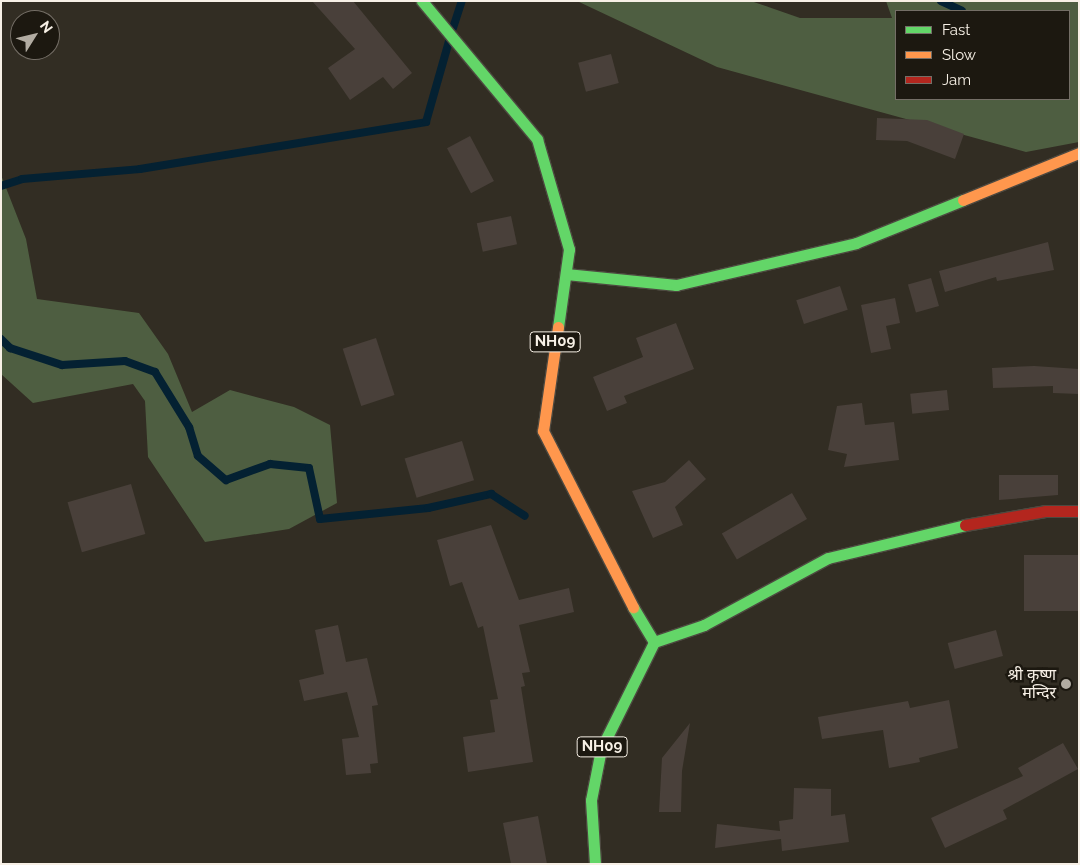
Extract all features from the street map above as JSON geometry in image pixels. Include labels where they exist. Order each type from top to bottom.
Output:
[{"type":"main road","name":"NH09","points":[[422,1],[433,17],[537,139],[569,249],[542,430],[616,579],[654,642],[601,749],[591,800],[595,864]]},
{"type":"main road","points":[[566,274],[676,285],[837,248],[1079,153]]},
{"type":"main road","points":[[654,642],[704,625],[828,558],[958,526],[1045,511],[1079,511]]},
{"type":"green space","points":[[577,1],[751,1],[800,18],[892,18],[886,1],[1079,1],[1079,142],[1026,152],[717,67]]},
{"type":"green space","points":[[1,175],[26,239],[37,299],[139,313],[168,354],[192,412],[230,390],[294,407],[330,425],[337,503],[289,529],[205,542],[148,457],[145,401],[133,384],[33,403],[1,374]]},
{"type":"building","points":[[312,1],[353,1],[412,73],[393,89],[383,77],[350,100],[328,68],[355,49]]},
{"type":"building","points":[[611,54],[619,83],[586,92],[578,63]]},
{"type":"building","points":[[877,118],[927,120],[964,134],[955,159],[907,141],[876,140]]},
{"type":"building","points":[[470,136],[494,181],[471,193],[447,148]]},
{"type":"building","points":[[511,216],[517,244],[483,252],[477,223]]},
{"type":"building","points":[[1048,242],[1054,270],[997,281],[996,277],[945,292],[939,271]]},
{"type":"building","points":[[931,278],[939,306],[916,312],[908,285]]},
{"type":"building","points":[[840,286],[848,310],[804,324],[796,300]]},
{"type":"building","points":[[895,298],[900,323],[886,326],[891,349],[871,353],[861,305]]},
{"type":"building","points":[[676,323],[694,369],[624,396],[627,403],[607,411],[593,377],[643,357],[636,338]]},
{"type":"building","points":[[376,338],[395,395],[361,406],[343,349]]},
{"type":"building","points":[[1034,366],[1079,369],[1079,394],[1053,393],[1053,386],[993,388],[992,368]]},
{"type":"building","points":[[947,390],[949,410],[912,414],[910,394]]},
{"type":"building","points":[[862,403],[865,425],[894,422],[899,460],[844,467],[847,454],[828,450],[837,406]]},
{"type":"building","points":[[462,441],[474,480],[417,498],[405,459]]},
{"type":"building","points":[[689,460],[706,479],[675,507],[683,525],[653,538],[632,491],[665,482]]},
{"type":"building","points":[[999,475],[1058,475],[1058,495],[999,500]]},
{"type":"building","points":[[131,484],[145,534],[82,552],[68,502]]},
{"type":"building","points":[[792,493],[807,519],[737,559],[722,534]]},
{"type":"building","points":[[491,525],[519,600],[569,588],[574,612],[519,625],[530,672],[522,673],[525,686],[521,687],[533,762],[468,772],[463,737],[495,732],[490,700],[498,699],[483,626],[478,628],[462,582],[450,586],[437,540]]},
{"type":"building","points":[[1024,555],[1079,555],[1079,611],[1024,611]]},
{"type":"building","points":[[338,625],[346,662],[367,658],[378,705],[372,706],[378,763],[370,764],[371,773],[346,775],[342,739],[359,737],[347,692],[304,701],[299,680],[324,674],[315,630]]},
{"type":"building","points":[[996,630],[1003,656],[955,669],[948,643]]},
{"type":"building","points":[[949,700],[958,748],[919,758],[920,762],[889,768],[883,730],[822,739],[818,717],[908,701],[910,708]]},
{"type":"building","points":[[690,723],[682,771],[681,812],[659,812],[662,758]]},
{"type":"building","points":[[1063,743],[1078,769],[1003,810],[1007,819],[945,848],[931,818],[1023,776],[1018,768]]},
{"type":"building","points":[[794,788],[831,789],[831,816],[845,814],[849,842],[782,851],[781,839],[715,848],[717,824],[780,831],[779,821],[793,819]]},
{"type":"building","points":[[538,816],[547,864],[511,864],[503,823]]},
{"type":"waterway","points":[[453,28],[462,1]]},
{"type":"waterway","points":[[941,1],[960,10]]},
{"type":"waterway","points":[[1,186],[22,179],[140,169],[426,122],[449,41]]},
{"type":"waterway","points":[[1,339],[10,348],[62,365],[125,361],[155,372],[189,427],[198,456],[226,480],[270,464],[309,468],[320,519],[428,508],[491,494],[525,516]]},
{"type":"traffic: fast","points":[[422,1],[537,139],[569,249],[558,327]]},
{"type":"traffic: fast","points":[[566,274],[676,285],[856,243],[963,200]]},
{"type":"traffic: fast","points":[[654,642],[704,625],[828,558],[965,525]]},
{"type":"traffic: fast","points":[[595,864],[591,800],[601,749],[654,642],[633,607]]},
{"type":"traffic: slow","points":[[963,200],[1079,153]]},
{"type":"traffic: slow","points":[[558,327],[543,431],[633,607]]},
{"type":"traffic: jam","points":[[965,525],[1045,511],[1079,511]]},
{"type":"place","name":"श्री कृष्ण मन्दिर","points":[[1066,684]]}]
